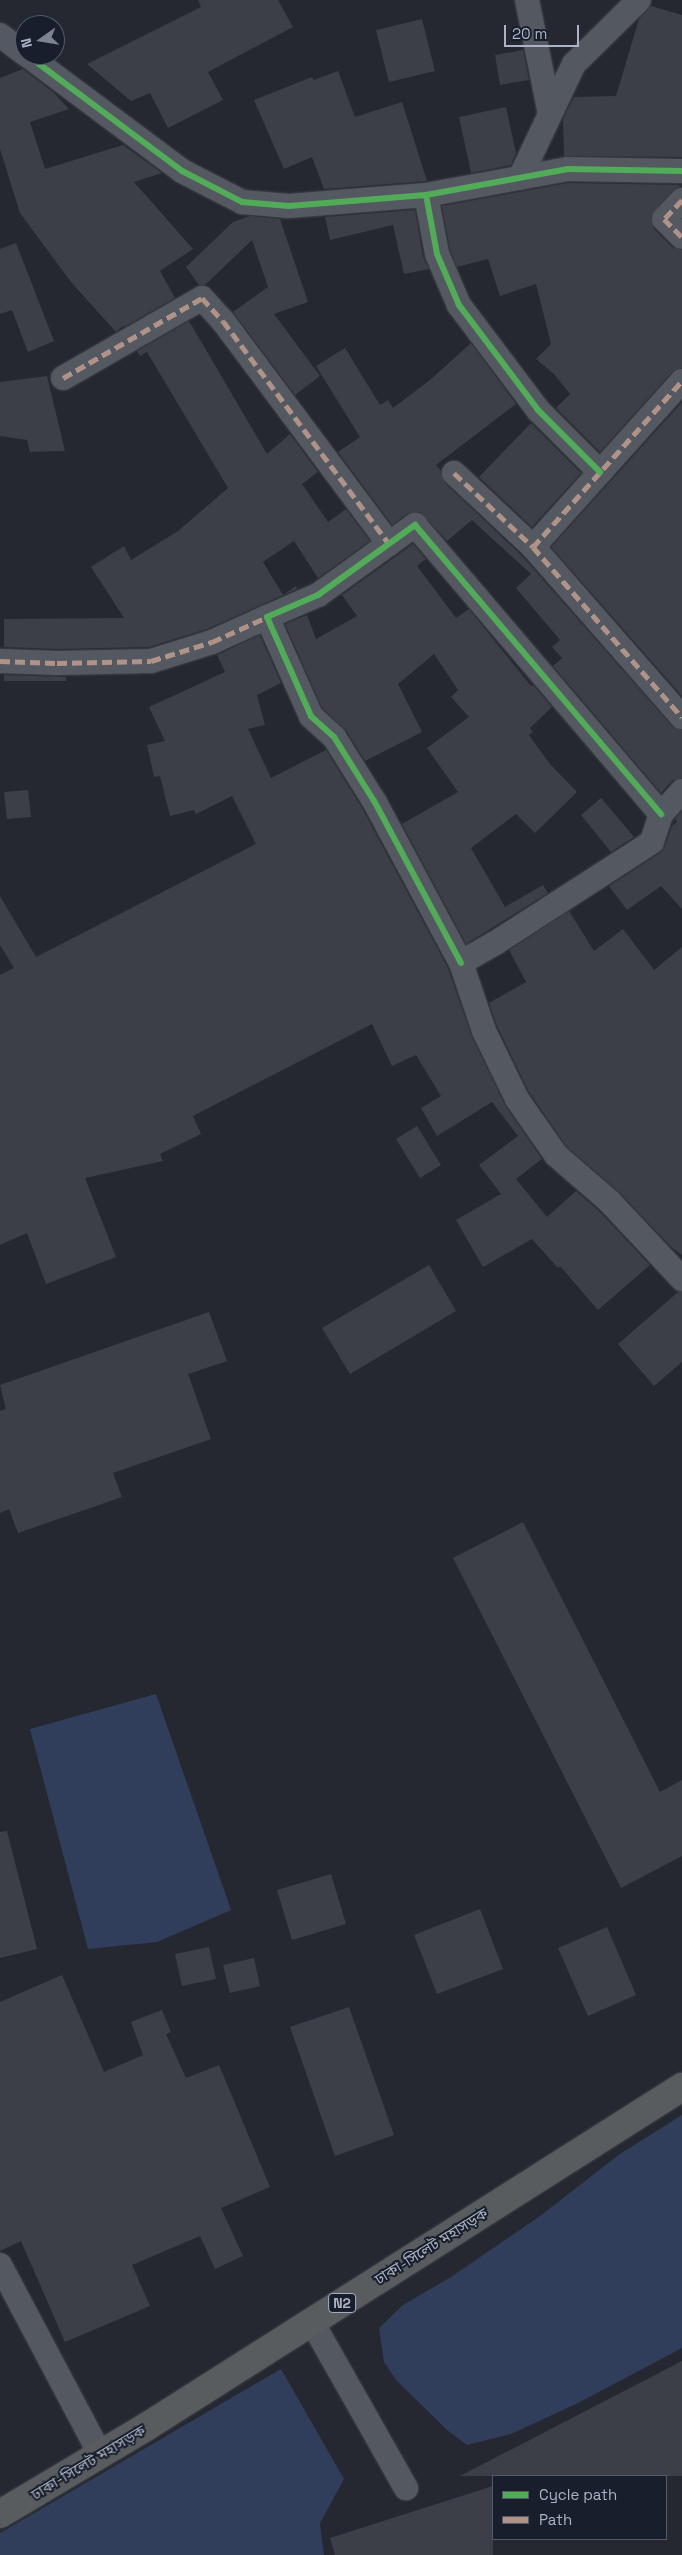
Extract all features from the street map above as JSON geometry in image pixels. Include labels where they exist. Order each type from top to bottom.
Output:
[{"type":"highway","name":"ঢাকা-সিলেট মহাসড়ক","points":[[0,2514],[312,2322],[682,2087]]},
{"type":"street","points":[[527,0],[550,114]]},
{"type":"street","points":[[520,178],[574,64],[639,0]]},
{"type":"street","points":[[0,35],[15,46]]},
{"type":"street","points":[[41,65],[182,171],[242,202],[289,206],[426,195],[567,169],[682,171]]},
{"type":"street","points":[[426,195],[437,254],[459,305],[538,410],[600,472]]},
{"type":"street","points":[[682,200],[664,219],[682,237]]},
{"type":"street","points":[[62,378],[202,298],[223,321],[389,544]]},
{"type":"street","points":[[533,547],[682,381]]},
{"type":"street","points":[[454,473],[533,547],[682,717]]},
{"type":"street","points":[[0,660],[57,663],[151,661],[212,642],[266,616],[318,595],[415,525],[661,814]]},
{"type":"street","points":[[266,616],[311,716],[334,737],[374,802],[461,963],[484,1031],[517,1099],[556,1155],[609,1201],[682,1279]]},
{"type":"street","points":[[461,963],[496,943],[652,842],[661,814],[682,791]]},
{"type":"street","points":[[0,2265],[100,2454]]},
{"type":"street","points":[[312,2322],[406,2488]]},
{"type":"water","points":[[156,1694],[231,1910],[157,1942],[88,1949],[30,1729]]},
{"type":"water","points":[[682,2115],[682,2348],[576,2404],[511,2434],[467,2445],[447,2430],[397,2381],[384,2362],[379,2328],[403,2305],[451,2277],[540,2216],[620,2154]]},
{"type":"water","points":[[281,2369],[344,2479],[320,2523],[324,2555],[0,2555],[0,2533]]},
{"type":"building","points":[[198,0],[278,0],[293,27],[208,72],[223,100],[168,128],[150,93],[131,101],[87,64],[201,7]]},
{"type":"building","points":[[651,6],[682,15],[682,157],[564,156],[563,118],[574,97],[616,96],[639,19]]},
{"type":"building","points":[[422,19],[435,71],[389,82],[376,30]]},
{"type":"building","points":[[523,50],[529,80],[500,85],[495,55]]},
{"type":"building","points":[[23,69],[53,92],[69,109],[30,122],[45,169],[123,145],[162,173],[134,182],[193,249],[160,271],[175,298],[123,326],[116,332],[71,282],[20,213],[0,149],[0,78]]},
{"type":"building","points":[[338,71],[355,117],[402,102],[427,181],[324,189],[312,157],[284,169],[254,100],[312,77],[314,80]]},
{"type":"building","points":[[506,107],[516,153],[511,165],[471,173],[459,117]]},
{"type":"building","points":[[568,183],[682,185],[672,191],[651,216],[654,229],[672,247],[682,250],[682,368],[672,372],[600,452],[556,408],[570,394],[554,374],[536,359],[551,344],[536,284],[500,296],[488,259],[457,267],[450,250],[442,206]]},
{"type":"building","points":[[415,210],[423,257],[429,269],[404,274],[393,225],[330,240],[325,217]]},
{"type":"building","points":[[250,216],[280,219],[308,302],[274,314],[320,376],[295,395],[233,312],[268,287],[252,240],[205,285],[199,285],[186,267],[233,222]]},
{"type":"building","points":[[16,243],[54,341],[28,352],[12,310],[0,314],[0,249]]},
{"type":"building","points":[[189,321],[267,454],[290,434],[318,472],[302,484],[328,522],[346,509],[370,541],[318,578],[294,541],[263,562],[283,595],[296,586],[297,589],[207,629],[149,647],[57,649],[4,647],[4,619],[124,618],[91,567],[124,546],[131,560],[178,531],[228,488],[147,352],[140,356],[137,351]]},
{"type":"building","points":[[471,343],[516,404],[436,465],[441,471],[445,483],[523,557],[672,726],[682,730],[682,778],[672,781],[661,793],[553,666],[562,658],[552,647],[560,640],[516,588],[531,574],[472,520],[447,541],[420,512],[407,514],[392,525],[338,452],[360,437],[316,366],[345,348],[380,405],[388,400],[393,408],[430,380]]},
{"type":"building","points":[[47,376],[65,451],[30,452],[27,440],[0,436],[0,382]]},
{"type":"building","points":[[682,402],[682,696],[551,547]]},
{"type":"building","points":[[531,423],[581,473],[532,527],[479,477]]},
{"type":"building","points":[[413,544],[426,559],[417,566],[456,618],[469,609],[531,686],[533,685],[552,707],[530,728],[533,732],[529,735],[550,764],[577,792],[535,833],[516,814],[471,848],[505,907],[543,885],[548,893],[466,944],[402,824],[458,792],[427,748],[469,717],[451,697],[458,690],[434,654],[398,684],[422,732],[365,761],[346,730],[322,708],[285,624],[307,615],[316,639],[357,616],[342,595]]},
{"type":"building","points":[[260,635],[281,683],[257,695],[265,725],[248,729],[271,778],[326,750],[362,808],[448,968],[472,1037],[505,1105],[542,1159],[516,1179],[547,1217],[576,1191],[599,1211],[650,1265],[598,1310],[560,1266],[558,1268],[532,1239],[483,1267],[456,1220],[501,1194],[479,1165],[518,1136],[492,1102],[437,1136],[421,1108],[441,1096],[416,1055],[392,1066],[372,1024],[193,1116],[201,1134],[160,1154],[163,1161],[85,1178],[116,1257],[46,1284],[27,1233],[0,1245],[0,975],[14,968],[0,945],[0,896],[36,957],[256,844],[232,796],[196,814],[194,810],[170,816],[160,776],[154,777],[147,745],[165,741],[149,707],[225,672],[217,655]]},
{"type":"building","points":[[4,675],[66,677],[66,681],[4,681]]},
{"type":"building","points":[[28,790],[31,817],[7,819],[4,792]]},
{"type":"building","points":[[601,798],[634,837],[611,852],[581,815]]},
{"type":"building","points":[[682,811],[682,909],[661,886],[627,910],[609,886],[660,853],[665,846],[672,826],[677,822],[675,819]]},
{"type":"building","points":[[569,911],[594,951],[623,929],[654,970],[682,947],[682,1255],[671,1247],[618,1191],[566,1146],[529,1092],[497,1026],[489,1003],[526,982],[509,950]]},
{"type":"building","points":[[417,1126],[441,1165],[420,1178],[396,1139]]},
{"type":"building","points":[[429,1265],[456,1311],[350,1374],[322,1328]]},
{"type":"building","points":[[678,1292],[682,1292],[682,1362],[654,1386],[618,1344]]},
{"type":"building","points":[[209,1312],[227,1361],[188,1374],[211,1439],[113,1473],[122,1497],[18,1533],[9,1509],[0,1513],[0,1411],[6,1409],[0,1385]]},
{"type":"building","points":[[523,1522],[660,1792],[682,1780],[682,1856],[621,1888],[453,1558]]},
{"type":"building","points":[[7,1831],[37,1949],[0,1958],[0,1832]]},
{"type":"building","points":[[331,1874],[346,1924],[292,1940],[277,1890]]},
{"type":"building","points":[[480,1909],[503,1969],[437,1994],[414,1935]]},
{"type":"building","points":[[607,1927],[636,1995],[588,2016],[558,1948]]},
{"type":"building","points":[[209,1947],[216,1979],[182,1986],[175,1954]]},
{"type":"building","points":[[254,1958],[260,1986],[230,1993],[223,1965]]},
{"type":"building","points":[[62,1975],[104,2072],[143,2055],[131,2022],[162,2010],[171,2032],[166,2034],[186,2078],[219,2065],[270,2187],[221,2208],[243,2256],[215,2269],[200,2236],[132,2265],[150,2306],[65,2342],[21,2241],[0,2251],[0,2002]]},
{"type":"building","points":[[349,2007],[394,2135],[335,2156],[290,2027]]},
{"type":"building","points":[[682,2361],[682,2476],[460,2476]]},
{"type":"building","points":[[492,2486],[493,2555],[335,2555],[330,2538]]},
{"type":"marked path","points":[[682,200],[664,219],[682,237]]},
{"type":"marked path","points":[[63,378],[202,298],[223,321],[389,544]]},
{"type":"marked path","points":[[533,547],[682,381]]},
{"type":"marked path","points":[[454,473],[533,547],[682,717]]},
{"type":"marked path","points":[[0,661],[57,663],[151,661],[212,642],[267,617]]},
{"type":"cycle path","points":[[40,65],[182,171],[242,202],[289,206],[426,195],[567,169],[682,171]]},
{"type":"cycle path","points":[[426,195],[437,254],[459,305],[538,410],[600,472]]},
{"type":"cycle path","points":[[461,963],[374,801],[334,737],[311,716],[267,617],[318,595],[415,525],[661,814]]}]
